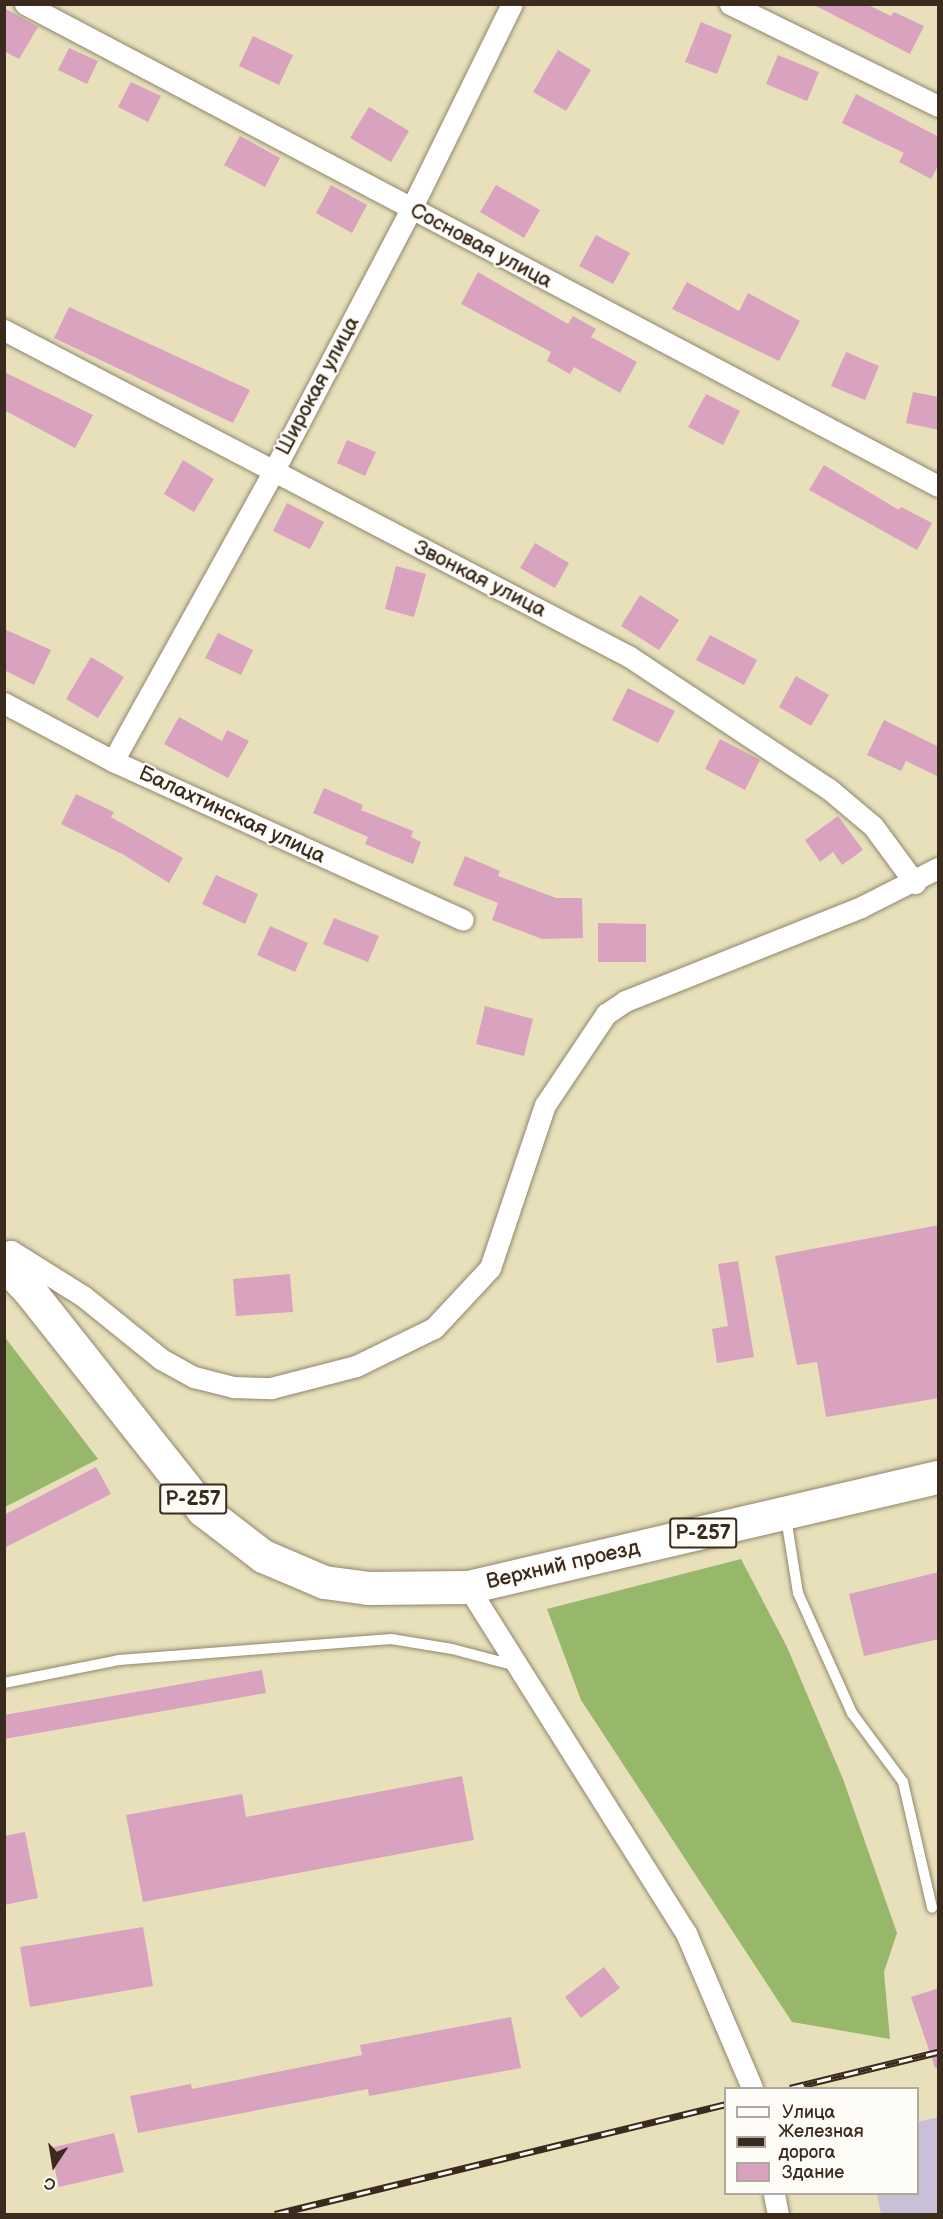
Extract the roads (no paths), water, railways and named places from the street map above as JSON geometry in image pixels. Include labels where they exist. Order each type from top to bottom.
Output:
[{"type":"highway","name":"Р-257","points":[[4,1264],[28,1289],[175,1479],[233,1536],[263,1556],[324,1582],[368,1588],[468,1587]]},
{"type":"highway","name":"Верхний проезд","points":[[468,1587],[939,1478]]},
{"type":"street","name":"Сосновая улица","points":[[25,4],[939,486]]},
{"type":"street","name":"Широкая улица","points":[[113,760],[273,472],[411,209],[512,4]]},
{"type":"street","points":[[730,4],[939,106]]},
{"type":"street","name":"Звонкая улица","points":[[4,330],[630,657],[829,789],[873,826],[915,883]]},
{"type":"street","name":"Балахтинская улица","points":[[4,703],[113,760],[464,920]]},
{"type":"street","points":[[4,1252],[11,1251],[83,1296],[161,1359],[194,1377],[233,1387],[271,1388],[356,1366],[435,1328],[490,1268],[545,1105],[606,1014],[625,1001],[915,883],[939,868]]},
{"type":"street","points":[[468,1587],[686,1933],[752,2087]]},
{"type":"street","points":[[774,2195],[778,2214]]},
{"type":"lane","points":[[785,1514],[798,1593],[852,1713],[903,1782],[932,1908]]},
{"type":"lane","points":[[4,1683],[120,1660],[381,1640],[452,1648],[517,1666]]},
{"type":"railway","points":[[794,2087],[938,2052]]},
{"type":"railway","points":[[275,2214],[724,2104]]}]
